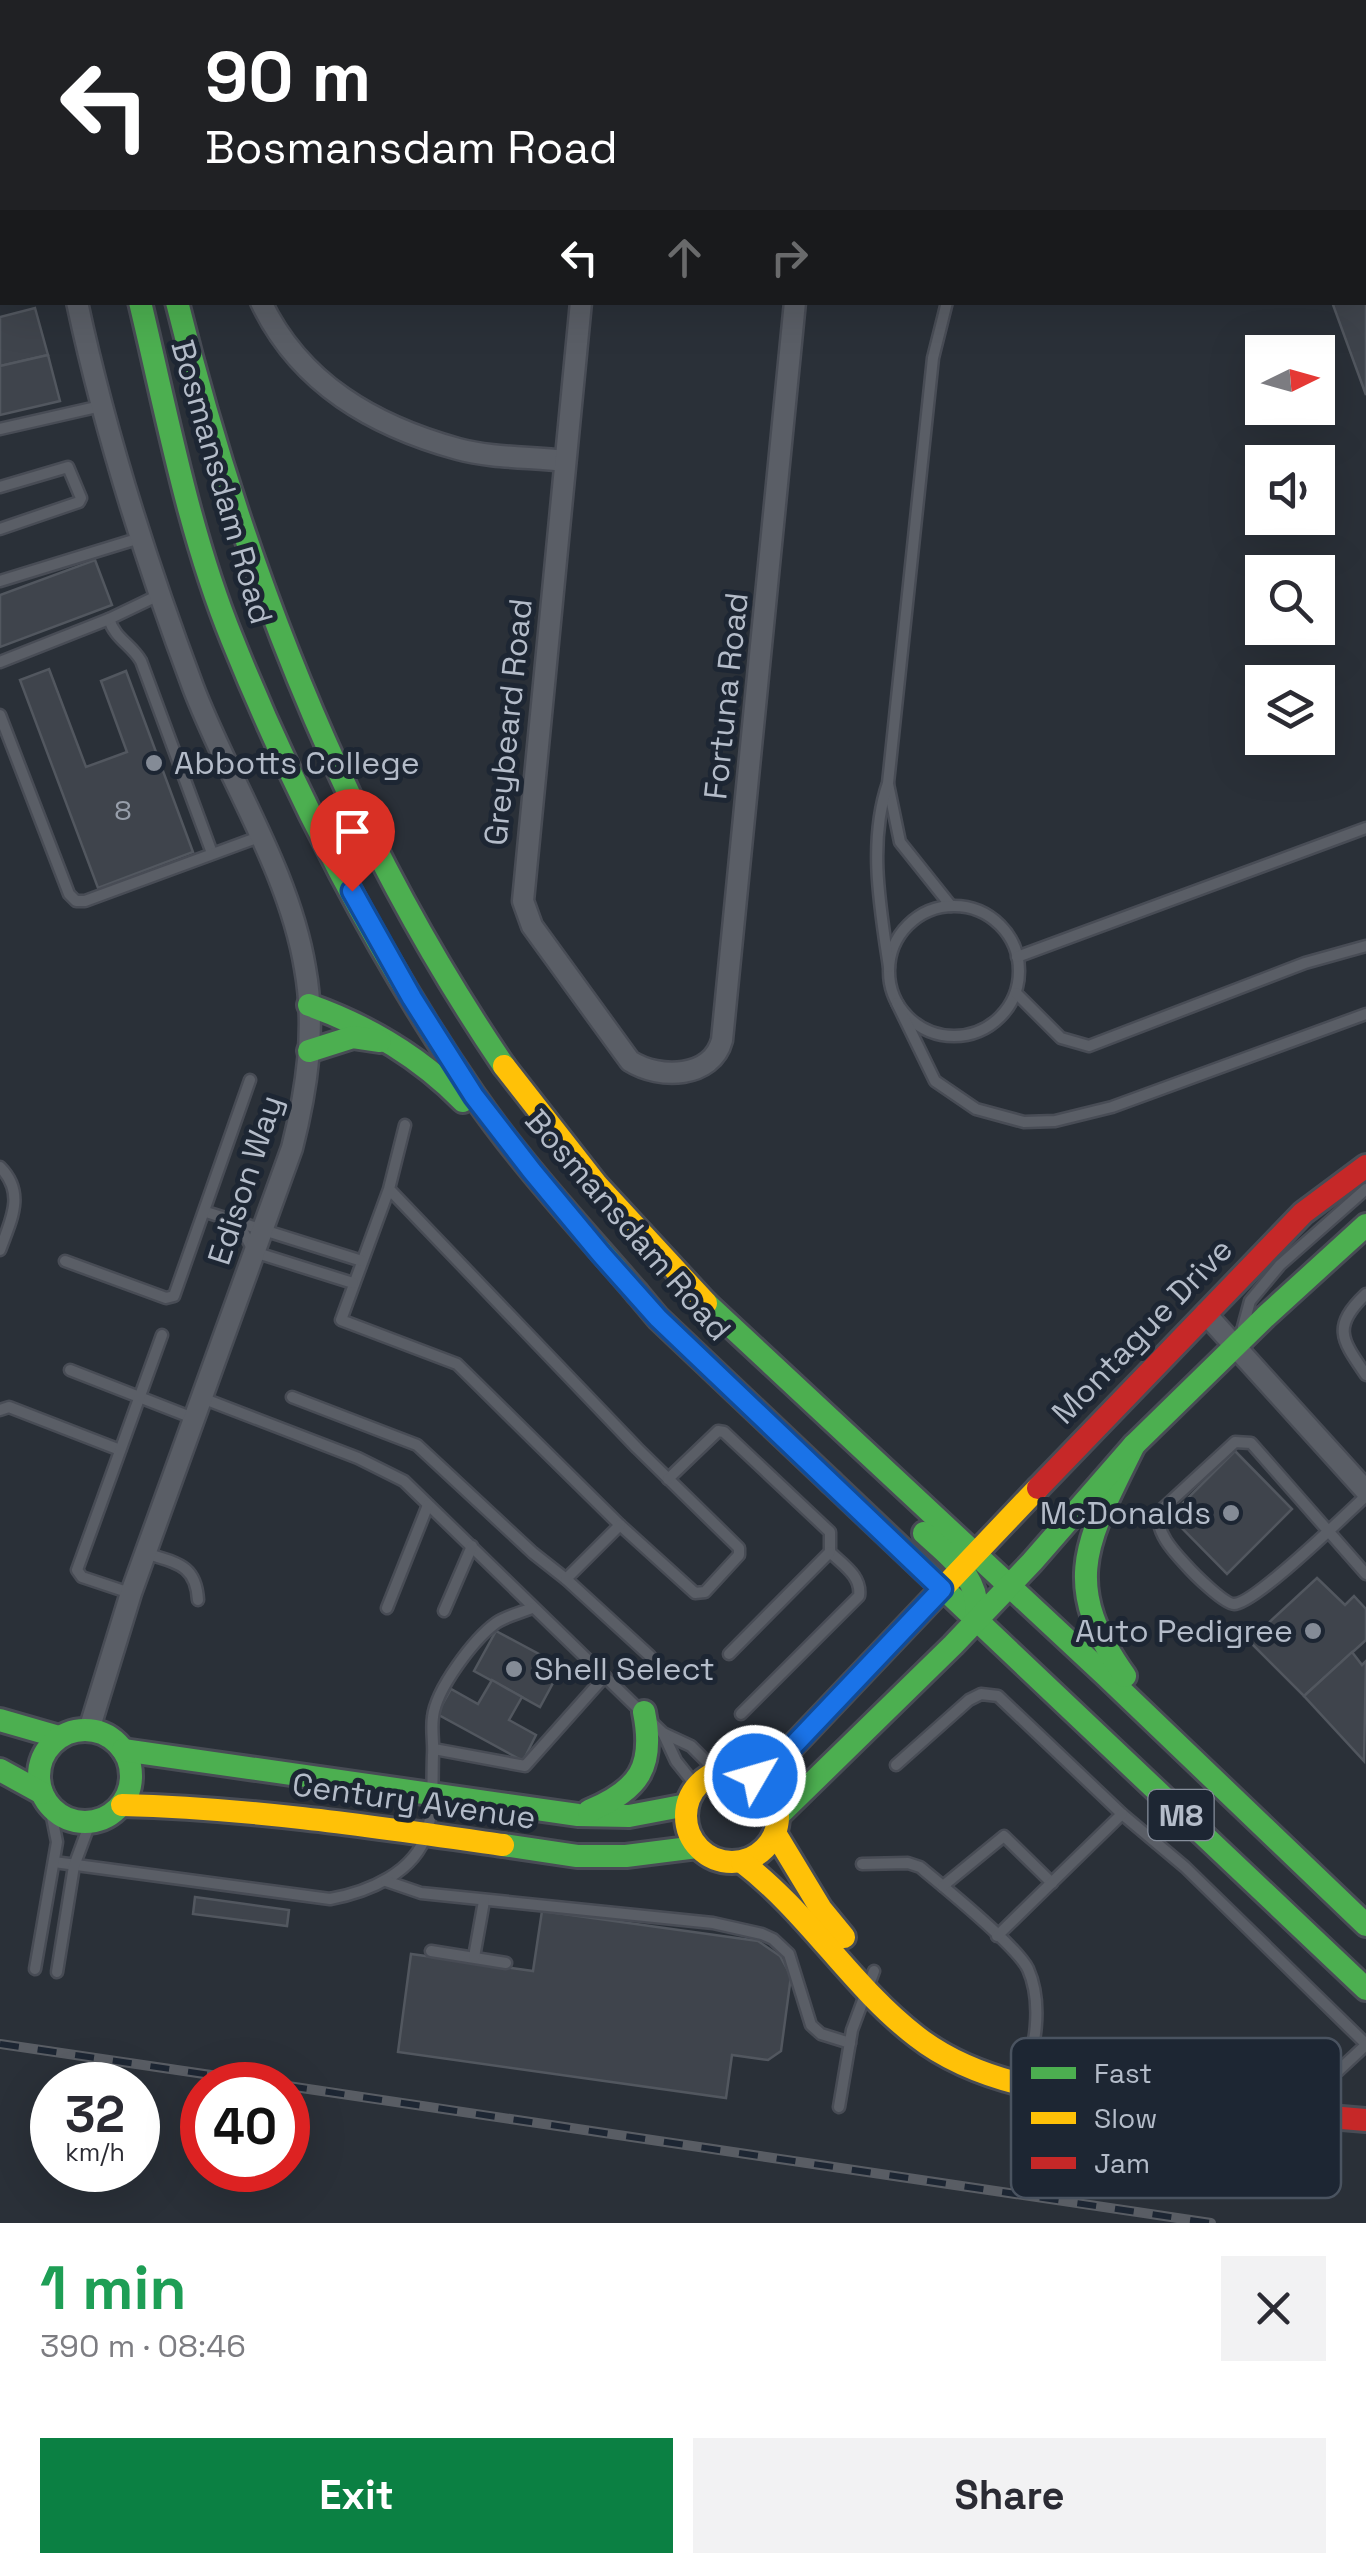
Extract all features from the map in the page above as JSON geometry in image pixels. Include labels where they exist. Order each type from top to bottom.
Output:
[{"type":"main road","name":"Bosmansdam Road","points":[[141,305],[186,496],[232,637],[318,830],[412,998],[474,1096],[532,1171],[658,1318],[1366,1989]]},
{"type":"main road","name":"Bosmansdam Road","points":[[178,305],[225,489],[273,624],[357,815],[458,996],[506,1069],[634,1227],[770,1366],[968,1561],[1009,1586],[1366,1925]]},
{"type":"main road","points":[[309,1005],[365,1026],[402,1049],[454,1090],[532,1171]]},
{"type":"main road","points":[[309,1051],[356,1036],[402,1049]]},
{"type":"main road","name":"Montague Drive","points":[[942,1589],[1303,1213],[1366,1166]]},
{"type":"main road","points":[[871,1980],[821,1909],[776,1824],[770,1790],[756,1777],[738,1770],[717,1772],[692,1796],[686,1827],[697,1847],[718,1861],[742,1862],[762,1852],[776,1824],[1009,1586],[1134,1445],[1366,1225]]},
{"type":"main road","points":[[1134,1445],[1090,1544],[1084,1577],[1087,1612],[1115,1664],[1208,1771]]},
{"type":"main road","points":[[968,1561],[979,1594],[975,1621]]},
{"type":"main road","points":[[756,1777],[790,1749],[942,1589]]},
{"type":"main road","points":[[578,1816],[618,1799],[636,1782],[648,1745],[644,1712]]},
{"type":"main road","points":[[0,1720],[60,1737]]},
{"type":"main road","points":[[0,1770],[46,1800],[62,1816],[90,1823],[113,1814],[122,1804],[131,1783],[123,1750],[114,1740],[89,1730],[60,1737],[43,1756],[39,1768],[46,1800]]},
{"type":"main road","name":"Century Avenue","points":[[123,1750],[578,1816],[630,1816],[692,1796]]},
{"type":"main road","name":"Century Avenue","points":[[122,1804],[427,1832],[596,1857],[697,1847]]},
{"type":"main road","points":[[742,1862],[871,1980],[927,2044],[954,2059],[1011,2080]]},
{"type":"main road","points":[[1341,2118],[1366,2120]]},
{"type":"street","name":"Edison Way","points":[[78,305],[140,538],[211,735],[286,898],[298,935],[309,1005],[308,1077],[297,1130],[131,1593],[89,1730]]},
{"type":"street","points":[[263,305],[306,366],[342,401],[395,428],[461,450],[565,461]]},
{"type":"street","name":"Greybeard Road","points":[[581,305],[523,902],[532,926],[630,1061],[640,1068],[683,1072]]},
{"type":"street","name":"Fortuna Road","points":[[683,1072],[702,1070],[714,1060],[722,1040],[795,305]]},
{"type":"street","points":[[1205,1313],[1366,1494]]},
{"type":"lane","points":[[945,305],[934,358],[878,846],[879,890],[897,1003],[935,1081],[976,1110],[1024,1122],[1054,1122],[1112,1108],[1366,1014]]},
{"type":"lane","points":[[0,429],[104,405]]},
{"type":"lane","points":[[0,486],[68,467],[81,498],[80,502],[0,529]]},
{"type":"lane","points":[[0,581],[140,538]]},
{"type":"lane","points":[[0,662],[110,619],[159,595]]},
{"type":"lane","points":[[110,619],[116,636],[136,651],[141,661],[212,853]]},
{"type":"lane","points":[[0,714],[76,901],[85,902],[259,837]]},
{"type":"lane","points":[[888,782],[900,842],[951,906]]},
{"type":"lane","points":[[1017,957],[1366,828]]},
{"type":"lane","points":[[889,967],[902,932],[932,910],[951,906],[988,915],[1003,927],[1017,957],[1016,993],[1005,1012],[990,1026],[959,1036],[928,1032],[910,1020],[897,1003]]},
{"type":"lane","points":[[1016,993],[1061,1038],[1089,1046],[1287,970],[1366,946]]},
{"type":"lane","points":[[65,1260],[172,1298],[177,1294],[250,1080]]},
{"type":"lane","points":[[390,1189],[740,1550],[705,1592],[695,1593],[620,1525],[457,1364],[342,1322],[340,1315],[390,1189],[405,1126]]},
{"type":"lane","points":[[0,1167],[14,1185],[16,1206],[0,1250]]},
{"type":"lane","points":[[1238,1348],[1250,1300],[1280,1265],[1366,1189]]},
{"type":"lane","points":[[206,1212],[362,1262]]},
{"type":"lane","points":[[240,1226],[254,1252],[353,1283]]},
{"type":"lane","points":[[1366,1294],[1352,1307],[1342,1332],[1345,1344],[1366,1375]]},
{"type":"lane","points":[[131,1593],[77,1572],[162,1336]]},
{"type":"lane","points":[[70,1370],[194,1418]]},
{"type":"lane","points":[[292,1397],[417,1445],[650,1656]]},
{"type":"lane","points":[[202,1398],[384,1470],[404,1482],[644,1712],[663,1733],[692,1796]]},
{"type":"lane","points":[[0,1410],[9,1407],[120,1450]]},
{"type":"lane","points":[[668,1478],[723,1431],[830,1532],[830,1552],[729,1654]]},
{"type":"lane","points":[[1366,1494],[1328,1530],[1251,1597],[1232,1604],[1186,1566],[1160,1533],[1157,1520],[1159,1512],[1235,1442],[1247,1441],[1328,1530],[1366,1574]]},
{"type":"lane","points":[[387,1608],[428,1505]]},
{"type":"lane","points":[[566,1579],[620,1525]]},
{"type":"lane","points":[[444,1611],[472,1546]]},
{"type":"lane","points":[[741,1714],[859,1596],[857,1578],[830,1552]]},
{"type":"lane","points":[[146,1553],[190,1572],[196,1582],[198,1600]]},
{"type":"lane","points":[[54,1862],[330,1898],[386,1881],[418,1849],[427,1832],[434,1708],[449,1679],[481,1636],[500,1620],[532,1608]]},
{"type":"lane","points":[[434,1749],[526,1766],[606,1676]]},
{"type":"lane","points":[[896,1764],[969,1700],[990,1694],[998,1696],[1122,1814],[1185,1866],[1366,2044],[1341,2068]]},
{"type":"lane","points":[[663,1733],[686,1743],[717,1772]]},
{"type":"lane","points":[[36,1969],[57,1842],[46,1800]]},
{"type":"lane","points":[[997,1936],[1122,1814]]},
{"type":"lane","points":[[57,1972],[74,1866],[90,1823]]},
{"type":"lane","points":[[943,1886],[1004,1836],[1052,1882]]},
{"type":"lane","points":[[862,1864],[913,1864],[943,1886],[1025,1964],[1033,1990],[1036,2038]]},
{"type":"lane","points":[[386,1881],[420,1893],[713,1923],[762,1934],[788,1954],[811,2025],[821,2034],[850,2042]]},
{"type":"lane","points":[[474,1957],[484,1901]]},
{"type":"lane","points":[[431,1951],[506,1964]]},
{"type":"lane","points":[[839,2107],[850,2042],[871,1980]]},
{"type":"building","points":[[1333,305],[1366,305],[1366,395]]},
{"type":"building","points":[[35,308],[48,355],[0,366],[0,317]]},
{"type":"building","points":[[48,355],[60,401],[0,415],[0,366]]},
{"type":"building","points":[[95,560],[112,605],[0,647],[0,595]]},
{"type":"building","points":[[49,669],[86,767],[127,752],[101,681],[126,671],[193,852],[98,888],[20,680]]},
{"type":"building","name":"McDonalds","points":[[1235,1451],[1292,1509],[1227,1574],[1170,1516]]},
{"type":"building","name":"Auto Pedigree","points":[[1317,1578],[1345,1605],[1354,1596],[1366,1609],[1366,1640],[1304,1696],[1249,1641]]},
{"type":"building","name":"Shell Select","points":[[496,1631],[552,1661],[549,1666],[559,1672],[540,1707],[474,1671]]},
{"type":"building","points":[[1352,1652],[1362,1665],[1366,1661],[1364,1761],[1304,1696]]},
{"type":"building","points":[[492,1680],[522,1697],[509,1720],[536,1735],[523,1761],[437,1714],[451,1689],[478,1704]]},
{"type":"building","points":[[195,1897],[289,1910],[287,1926],[193,1914]]},
{"type":"building","points":[[542,1911],[758,1941],[780,1956],[791,1976],[781,2051],[768,2060],[732,2055],[726,2098],[398,2052],[411,1954],[533,1971]]},
{"type":"railway","points":[[0,2044],[180,2070]]},
{"type":"railway","points":[[310,2089],[1011,2193]]},
{"type":"railway","points":[[1043,2198],[1211,2223]]},
{"type":"traffic: fast","points":[[141,305],[203,557],[256,697],[311,814],[372,931],[473,1094],[532,1171],[637,1293]]},
{"type":"traffic: fast","points":[[178,305],[234,503],[306,699],[396,887],[447,978],[504,1066]]},
{"type":"traffic: fast","points":[[309,1005],[392,1044],[463,1101]]},
{"type":"traffic: fast","points":[[309,1051],[353,1037],[380,1041]]},
{"type":"traffic: fast","points":[[778,1816],[953,1645],[1134,1445],[1366,1225]]},
{"type":"traffic: fast","points":[[706,1303],[1366,1925]]},
{"type":"traffic: fast","points":[[1125,1676],[1104,1643],[1092,1613],[1086,1586],[1087,1560],[1104,1508],[1134,1445]]},
{"type":"traffic: fast","points":[[831,1482],[1366,1989]]},
{"type":"traffic: fast","points":[[924,1533],[970,1582],[975,1593],[975,1621]]},
{"type":"traffic: fast","points":[[589,1811],[620,1794],[639,1774],[647,1748],[644,1712]]},
{"type":"traffic: fast","points":[[0,1720],[59,1737]]},
{"type":"traffic: fast","points":[[85,1730],[103,1733],[118,1743],[128,1758],[131,1776],[128,1794],[118,1809],[103,1819],[85,1822],[67,1819],[52,1809],[42,1794],[39,1776],[42,1758],[52,1743],[67,1733],[85,1730]]},
{"type":"traffic: fast","points":[[123,1750],[578,1815],[629,1816],[687,1805]]},
{"type":"traffic: fast","points":[[0,1770],[42,1793]]},
{"type":"traffic: fast","points":[[503,1845],[577,1856],[626,1856],[697,1847]]},
{"type":"traffic: slow","points":[[504,1066],[597,1185],[706,1303]]},
{"type":"traffic: slow","points":[[757,1777],[790,1749],[1038,1488]]},
{"type":"traffic: slow","points":[[723,1770],[741,1770],[758,1777],[771,1790],[778,1816],[771,1842],[758,1855],[741,1862],[723,1862],[706,1855],[693,1842],[686,1825],[686,1807],[693,1790],[706,1777],[723,1770]]},
{"type":"traffic: slow","points":[[122,1805],[266,1814],[503,1845]]},
{"type":"traffic: slow","points":[[775,1833],[821,1909],[844,1937]]},
{"type":"traffic: slow","points":[[742,1862],[788,1903],[871,1995],[916,2036],[958,2062],[1011,2081]]},
{"type":"traffic: jam","points":[[1038,1488],[1303,1213],[1366,1166]]},
{"type":"traffic: jam","points":[[637,1293],[658,1318],[831,1482]]},
{"type":"traffic: jam","points":[[1341,2118],[1366,2120]]},
{"type":"place","name":"Abbotts College","points":[[154,763]]},
{"type":"place","name":"McDonalds","points":[[1231,1513]]},
{"type":"place","name":"Auto Pedigree","points":[[1313,1631]]},
{"type":"place","name":"Shell Select","points":[[514,1669]]},
{"type":"route","points":[[352,891],[412,998],[474,1096],[601,1254],[658,1318],[942,1589],[790,1749],[755,1776]]}]
